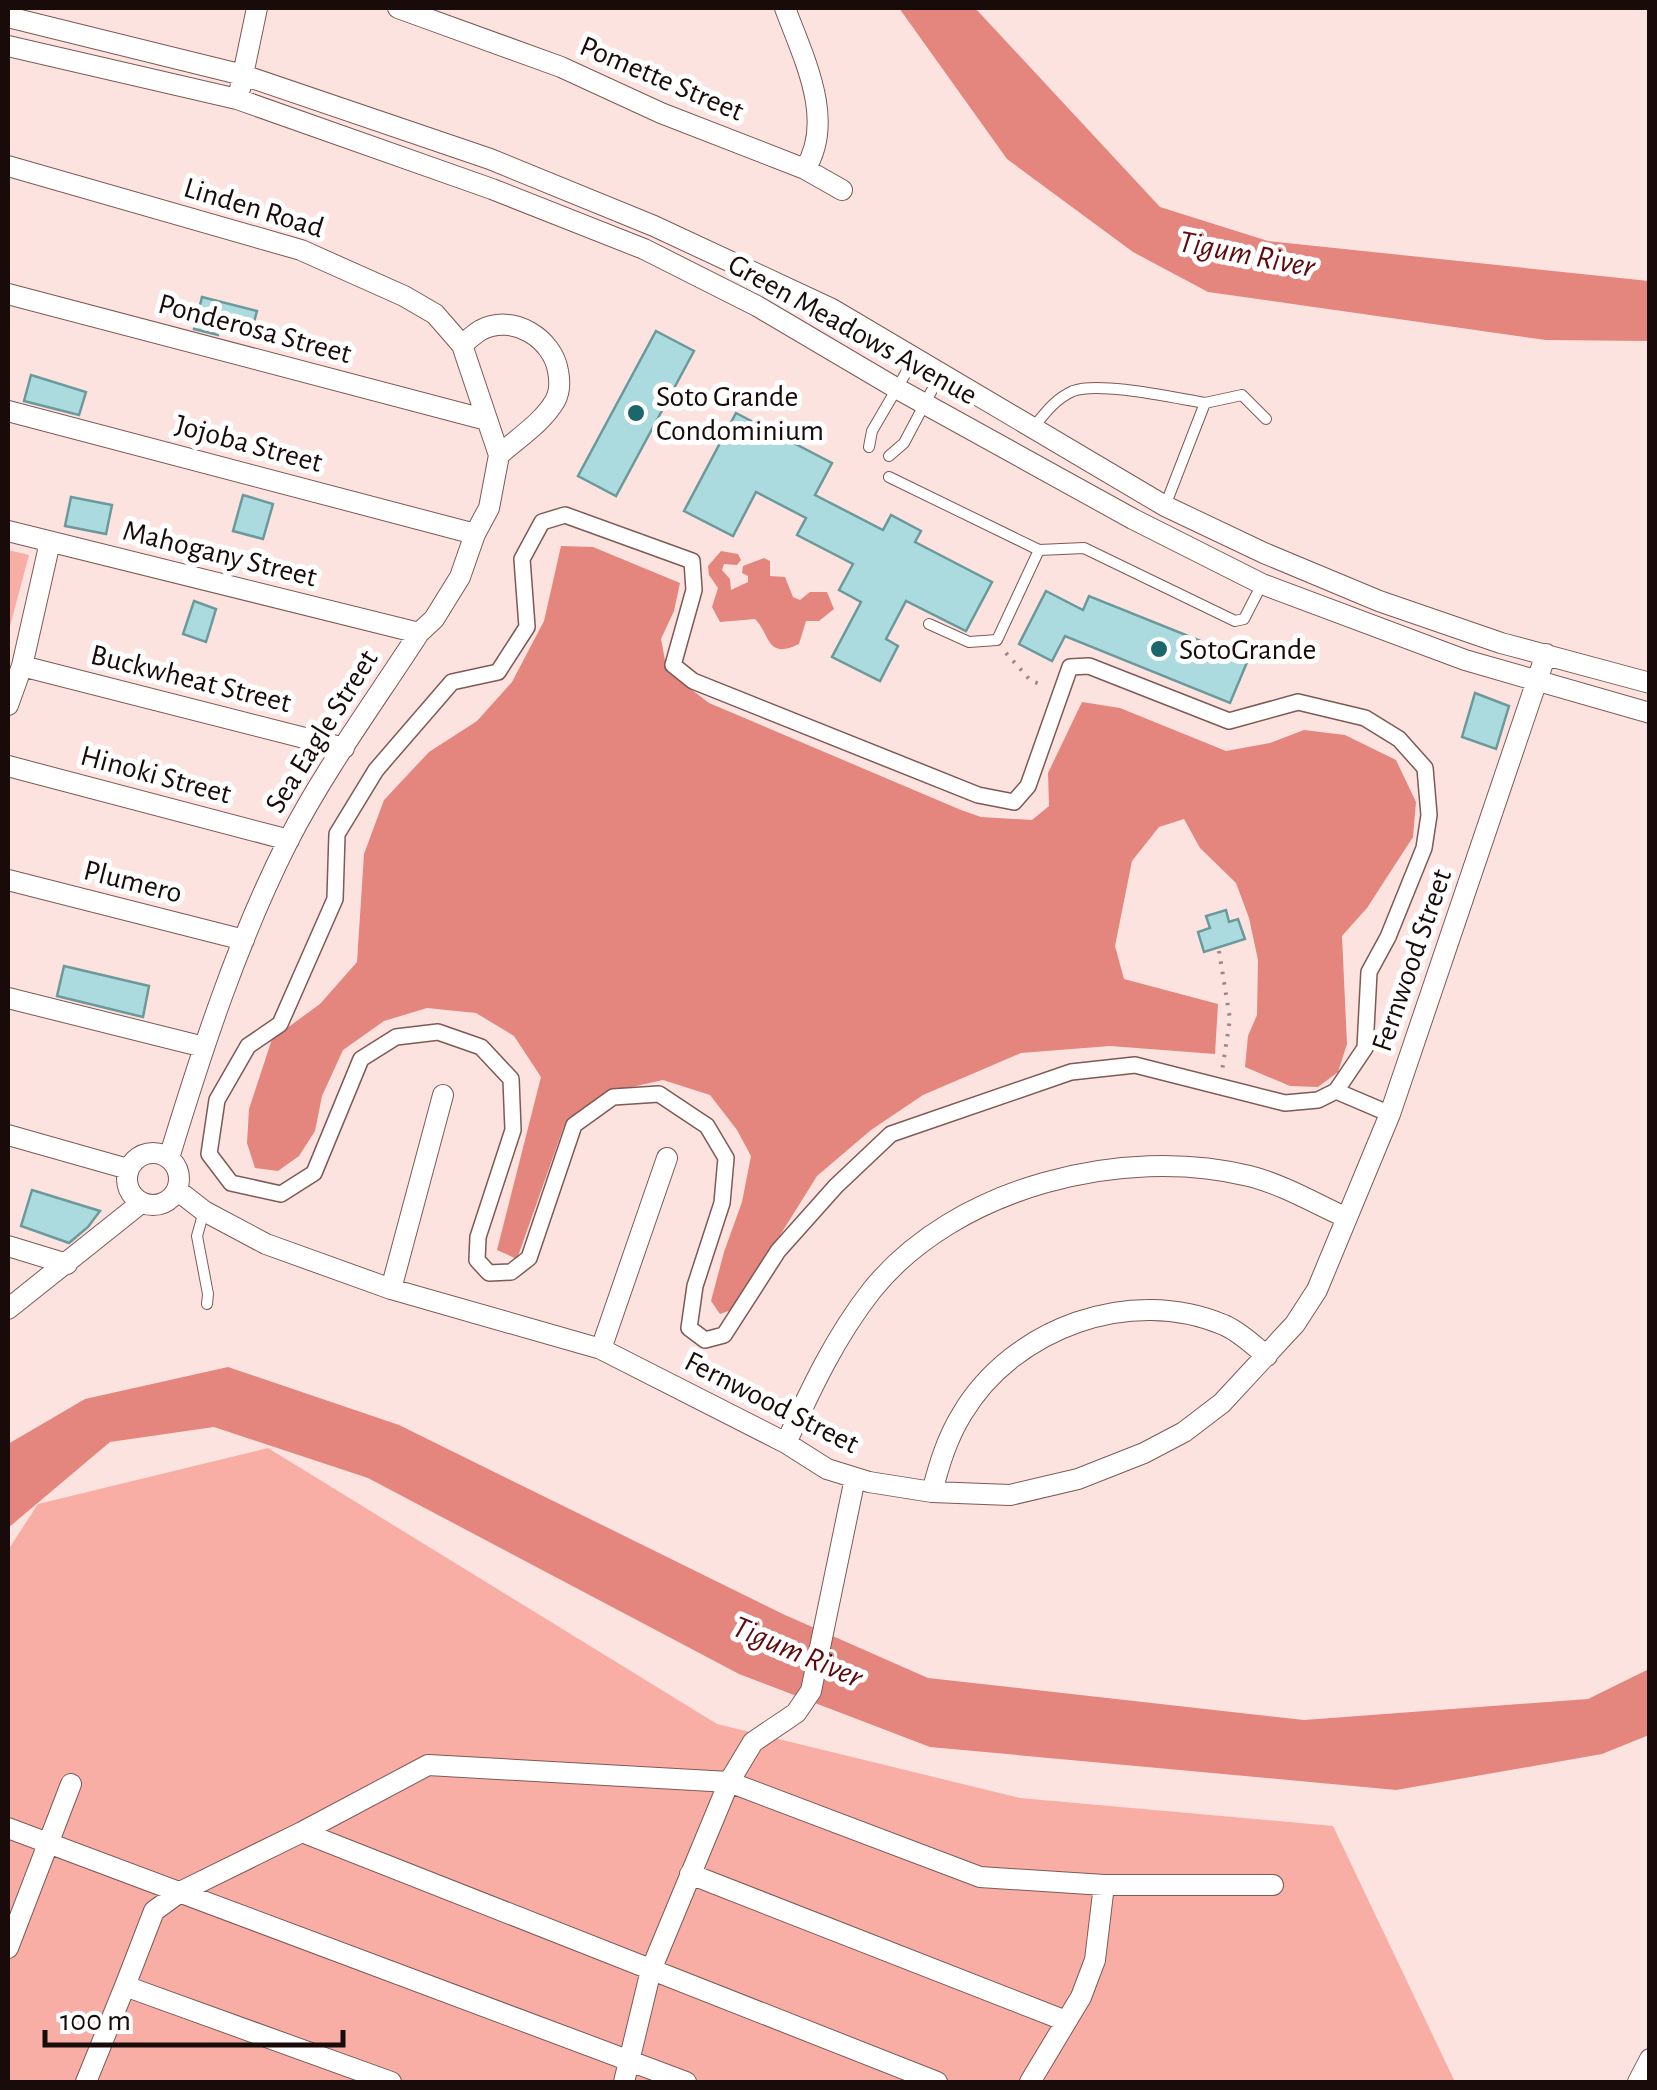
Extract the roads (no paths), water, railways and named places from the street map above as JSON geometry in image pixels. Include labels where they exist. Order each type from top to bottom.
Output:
[{"type":"street","points":[[237,99],[257,8]]},
{"type":"street","name":"Pomette Street","points":[[398,8],[561,68],[661,113],[805,169],[842,190]]},
{"type":"street","points":[[786,8],[812,80],[819,131],[815,153],[805,169]]},
{"type":"street","name":"Green Meadows Avenue","points":[[8,17],[243,76],[490,158],[639,220],[832,308],[1165,506],[1264,553],[1379,602],[1501,644],[1650,683]]},
{"type":"street","name":"Green Meadows Avenue","points":[[8,46],[237,99],[492,189],[644,249],[756,306],[1132,518],[1262,584],[1536,683],[1650,713]]},
{"type":"street","name":"Linden Road","points":[[8,166],[302,250],[419,305],[434,314],[462,345]]},
{"type":"street","name":"Ponderosa Street","points":[[8,294],[487,420]]},
{"type":"street","points":[[462,345],[483,328],[510,327],[542,338],[557,362],[558,398],[544,416],[499,454]]},
{"type":"street","name":"Sea Eagle Street","points":[[169,1158],[204,1047],[244,940],[289,840],[344,748],[460,577],[489,508],[499,454],[462,345]]},
{"type":"street","name":"Jojoba Street","points":[[8,411],[475,534]]},
{"type":"street","points":[[565,514],[692,561],[694,590],[673,664],[693,682],[978,794],[1014,802],[1028,786],[1070,667],[1089,666],[1229,721],[1298,702],[1365,718],[1399,739],[1426,768],[1429,815],[1424,848],[1388,937],[1369,972],[1365,1048],[1336,1090],[1318,1100],[1286,1103],[1135,1065],[1071,1072],[890,1134],[836,1186],[778,1251],[724,1335],[704,1340],[689,1328],[696,1286],[722,1203],[726,1158],[707,1126],[660,1094],[613,1097],[574,1125],[529,1258],[511,1272],[489,1273],[477,1260],[478,1237],[513,1130],[511,1079],[481,1047],[438,1032],[396,1037],[361,1059],[314,1173],[281,1194],[231,1184],[209,1154],[216,1100],[248,1046],[280,1024],[336,899],[337,834],[376,770],[452,682],[498,672],[527,627],[522,559],[542,522],[565,514]]},
{"type":"street","name":"Mahogany Street","points":[[8,531],[419,633]]},
{"type":"street","points":[[8,705],[22,666],[50,542]]},
{"type":"street","name":"Fernwood Street","points":[[177,1190],[204,1211],[266,1244],[391,1289],[601,1349],[786,1442],[827,1470],[932,1492],[1010,1496],[1078,1479],[1184,1432],[1222,1402],[1267,1356],[1318,1290],[1390,1114],[1546,654]]},
{"type":"street","name":"Buckwheat Street","points":[[22,666],[344,748]]},
{"type":"street","name":"Hinoki Street","points":[[8,766],[289,840]]},
{"type":"street","name":"Plumero","points":[[8,880],[244,940]]},
{"type":"street","points":[[8,998],[204,1047]]},
{"type":"street","points":[[1336,1090],[1390,1114]]},
{"type":"street","points":[[391,1289],[443,1094]]},
{"type":"street","points":[[8,1135],[128,1169]]},
{"type":"street","points":[[151,1152],[169,1158],[178,1169],[177,1190],[166,1202],[141,1202],[128,1188],[128,1169],[151,1152]]},
{"type":"street","points":[[601,1349],[666,1158]]},
{"type":"street","points":[[786,1442],[828,1353],[874,1288],[928,1238],[988,1202],[1026,1187],[1074,1176],[1147,1166],[1199,1167],[1252,1176],[1347,1218]]},
{"type":"street","points":[[8,1309],[141,1202]]},
{"type":"street","points":[[8,1246],[67,1264]]},
{"type":"street","points":[[932,1492],[948,1440],[963,1411],[988,1379],[1014,1357],[1098,1313],[1186,1313],[1227,1326],[1267,1356]]},
{"type":"street","points":[[624,2082],[651,1970],[728,1782],[753,1742],[796,1713],[810,1691],[855,1478]]},
{"type":"street","points":[[87,2082],[154,1911],[180,1892],[428,1765],[728,1782],[980,1877],[1104,1886],[1273,1886]]},
{"type":"street","points":[[8,1948],[71,1784]]},
{"type":"street","points":[[8,1828],[686,2082]]},
{"type":"street","points":[[302,1832],[937,2082]]},
{"type":"street","points":[[690,1874],[1066,2021]]},
{"type":"street","points":[[1030,2082],[1081,1997],[1095,1960],[1104,1886]]},
{"type":"street","points":[[125,1986],[391,2082]]},
{"type":"street","points":[[1638,2082],[1650,2059]]},
{"type":"lane","points":[[870,447],[872,431],[915,358]]},
{"type":"lane","points":[[889,456],[904,443],[941,373]]},
{"type":"lane","points":[[1033,428],[1052,404],[1076,390],[1137,391],[1205,403],[1242,395],[1266,419]]},
{"type":"lane","points":[[1165,506],[1205,403]]},
{"type":"lane","points":[[889,477],[1039,550],[1084,548],[1236,621],[1244,619],[1262,584]]},
{"type":"lane","points":[[929,624],[969,642],[997,640],[1039,550]]},
{"type":"lane","points":[[204,1211],[197,1236],[207,1304]]},
{"type":"water","name":"Tigum River","points":[[899,8],[975,8],[1160,207],[1268,241],[1649,281],[1649,341],[1546,340],[1208,292],[1133,252],[1007,159]]},
{"type":"water","points":[[561,546],[593,547],[680,583],[674,611],[661,639],[667,671],[709,703],[981,817],[1032,820],[1049,806],[1048,773],[1082,702],[1120,708],[1226,751],[1270,743],[1304,730],[1345,735],[1396,760],[1416,802],[1413,837],[1367,908],[1342,936],[1347,1044],[1338,1072],[1318,1087],[1290,1086],[1245,1067],[1248,1036],[1257,1015],[1258,960],[1249,918],[1236,883],[1200,848],[1184,819],[1159,827],[1132,861],[1115,946],[1124,979],[1218,1004],[1215,1054],[1110,1046],[1021,1053],[923,1095],[871,1130],[817,1176],[734,1309],[720,1314],[711,1301],[742,1202],[751,1156],[710,1095],[663,1080],[605,1093],[564,1126],[517,1259],[497,1250],[541,1077],[514,1036],[476,1013],[427,1008],[384,1021],[343,1050],[322,1096],[315,1131],[299,1156],[278,1171],[255,1168],[247,1143],[249,1109],[272,1039],[320,1004],[357,962],[364,854],[384,800],[429,752],[477,721],[512,682],[544,621]]},
{"type":"water","points":[[721,551],[738,554],[741,560],[737,565],[724,564],[722,570],[730,579],[731,590],[748,582],[748,576],[742,573],[743,566],[764,558],[770,561],[770,576],[785,577],[793,597],[800,600],[810,592],[827,592],[834,609],[819,621],[806,621],[799,644],[780,649],[771,644],[755,619],[720,622],[712,607],[718,588],[708,566]]},
{"type":"water","name":"Tigum River","points":[[228,1367],[399,1425],[785,1615],[928,1678],[1304,1720],[1588,1699],[1649,1669],[1649,1735],[1602,1754],[1396,1790],[930,1747],[739,1674],[368,1478],[214,1427],[110,1442],[8,1528],[8,1444],[85,1399]]},
{"type":"place","name":"Soto Grande Condominium","points":[[636,413]]},
{"type":"place","name":"SotoGrande","points":[[1159,649]]}]
